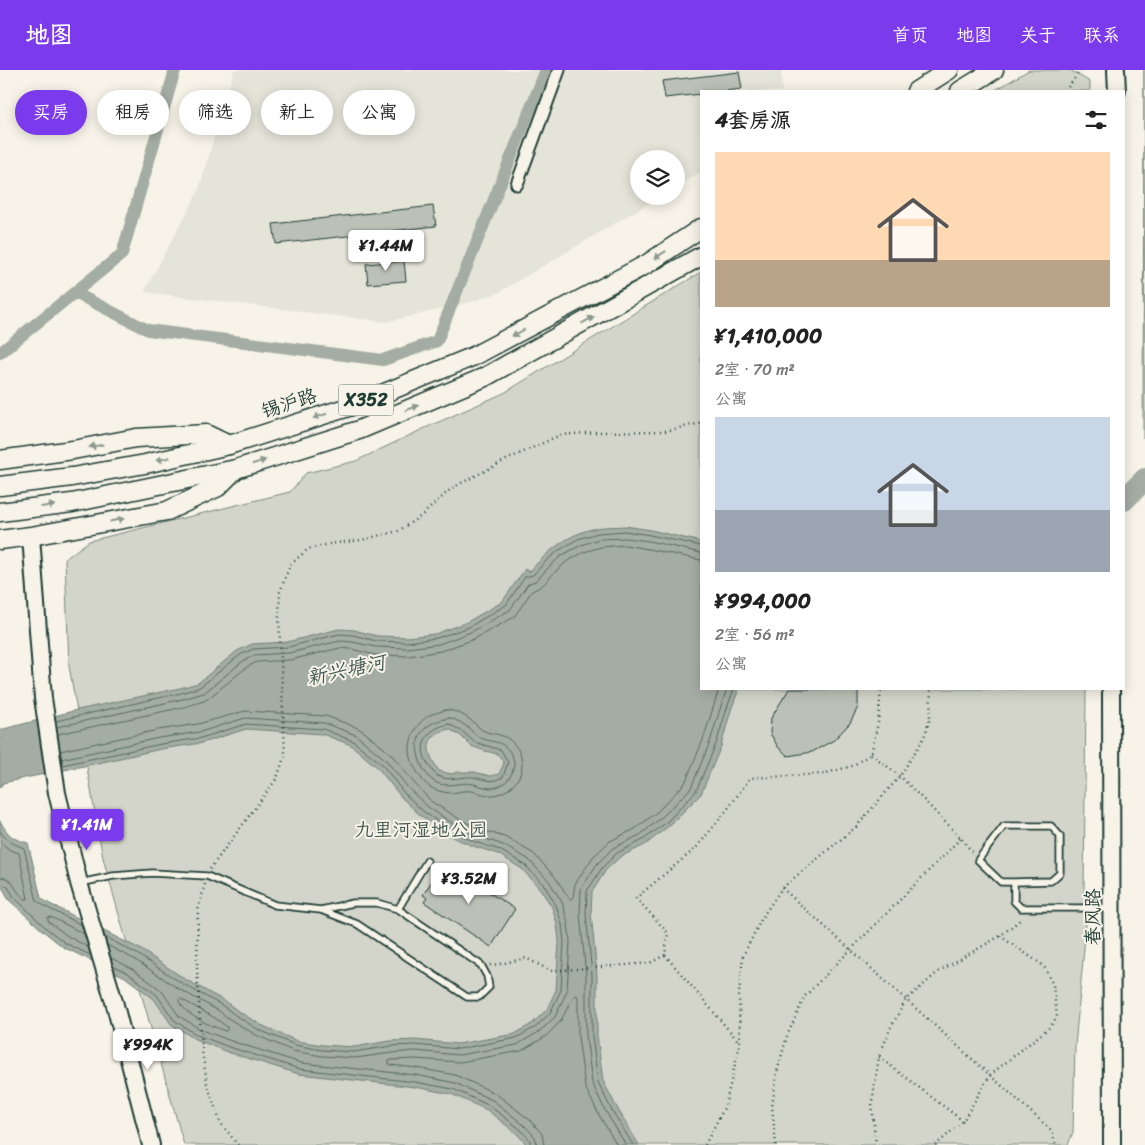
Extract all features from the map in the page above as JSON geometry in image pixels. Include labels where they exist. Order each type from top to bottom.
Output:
[{"type":"main road","points":[[918,90],[949,70]]},
{"type":"main road","points":[[962,90],[994,70]]},
{"type":"main road","name":"锡沪路","points":[[0,486],[72,478],[145,464],[229,444],[358,404],[474,356],[647,264],[700,229]]},
{"type":"main road","name":"X352","points":[[0,512],[72,503],[236,469],[359,430],[485,377],[700,257]]},
{"type":"main road","points":[[0,460],[73,450],[136,438],[206,434],[229,444]]},
{"type":"main road","points":[[0,540],[166,511],[218,487],[236,469]]},
{"type":"street","points":[[517,184],[559,70]]},
{"type":"street","points":[[1116,70],[1117,90]]},
{"type":"street","points":[[31,536],[43,698],[57,793],[78,883],[115,1005],[151,1145]]},
{"type":"street","name":"春风路","points":[[1111,690],[1112,1145]]},
{"type":"lane","points":[[1004,826],[1051,826],[1060,836],[1060,873],[1051,881],[1014,882],[1001,882],[978,860],[1004,826]]},
{"type":"lane","points":[[398,909],[427,861]]},
{"type":"lane","points":[[78,883],[112,876],[152,873],[206,876],[275,905],[322,910],[357,924],[467,997],[479,997],[488,988],[488,976],[481,965],[398,909],[377,903],[353,902],[322,910]]},
{"type":"lane","points":[[1014,882],[1014,901],[1021,908],[1112,908]]},
{"type":"path","points":[[1066,90],[1081,70]]},
{"type":"path","points":[[238,1145],[220,1122],[207,1083],[202,1051],[197,970],[198,910],[206,876],[277,778],[285,756],[279,616],[280,592],[290,565],[308,549],[361,540],[398,531],[421,516],[452,488],[506,460],[560,436],[597,432],[666,430],[700,423]]},
{"type":"path","points":[[740,1044],[665,955],[668,933],[636,898],[696,848],[750,778],[823,774],[852,766],[870,754],[878,723],[881,690]]},
{"type":"path","points":[[705,1145],[725,1106],[740,1044],[739,993],[743,956],[763,916],[782,888],[856,827],[900,776],[924,738],[930,718],[930,690]]},
{"type":"path","points":[[870,754],[900,776],[961,838],[978,860]]},
{"type":"path","points":[[776,1145],[772,1107],[777,1072],[787,1036],[805,996],[961,838]]},
{"type":"path","points":[[782,888],[1051,1130],[1056,1145]]},
{"type":"path","points":[[876,1145],[872,1104],[879,1057],[890,1029],[906,1000],[938,972],[1000,936],[1020,920],[1021,908]]},
{"type":"path","points":[[935,1145],[963,1121],[990,1075],[1050,1027],[1057,1018],[1053,985],[1044,966],[1000,936]]},
{"type":"path","points":[[481,965],[500,964],[526,958],[551,971],[650,963],[665,955]]},
{"type":"path","points":[[879,1057],[963,1121]]},
{"type":"shaded area","points":[[234,70],[781,70],[782,90],[700,90],[700,173],[685,182],[685,150],[630,150],[630,205],[646,205],[498,293],[467,303],[386,322],[144,292],[198,192],[215,135],[251,135],[251,90],[228,90]]},
{"type":"green space","points":[[1029,70],[1070,70],[1090,82],[1090,90],[996,90]]},
{"type":"green space","points":[[1144,70],[1145,436],[1143,438]]},
{"type":"green space","name":"九里河湿地公园","points":[[700,273],[700,690],[1086,690],[1084,894],[1086,927],[1075,1046],[1073,1132],[1068,1145],[184,1145],[103,858],[69,666],[65,559],[89,541],[290,492],[306,473],[356,461],[504,393]]},
{"type":"water","points":[[625,526],[700,542],[700,690],[739,690],[721,746],[701,794],[670,825],[645,845],[620,857],[606,870],[592,892],[591,913],[597,975],[597,1035],[603,1081],[639,1145],[527,1145],[516,1133],[487,1110],[451,1094],[415,1087],[299,1074],[227,1052],[195,1039],[171,1024],[154,999],[125,977],[63,947],[9,900],[0,886],[0,821],[11,836],[28,843],[41,898],[140,949],[261,1025],[297,1041],[354,1047],[390,1041],[415,1040],[458,1044],[515,1034],[533,1023],[547,1009],[556,990],[559,941],[552,907],[540,889],[522,869],[498,854],[452,837],[421,816],[401,797],[378,768],[351,745],[322,734],[246,729],[202,743],[161,749],[25,778],[3,783],[0,787],[0,730],[73,711],[198,683],[237,651],[252,644],[287,642],[339,629],[354,630],[377,636],[407,637],[435,634],[467,622],[502,602],[525,569],[529,572],[551,550],[560,544],[587,530]],"holes":[[[449,729],[461,736],[471,746],[498,754],[504,763],[499,774],[490,776],[474,772],[451,774],[439,771],[429,751],[429,746],[434,736]]]},
{"type":"building","points":[[739,72],[742,89],[700,90],[700,94],[665,98],[662,81]]},
{"type":"building","points":[[433,206],[436,226],[276,244],[273,224]]},
{"type":"building","points":[[404,261],[406,281],[368,284],[366,264]]},
{"type":"building","points":[[788,690],[858,690],[858,707],[850,723],[834,740],[812,752],[788,756],[778,747],[770,733],[771,718]]},
{"type":"building","points":[[464,867],[487,884],[484,889],[515,909],[491,947],[424,902],[427,898],[423,895],[437,873],[453,883]]},
{"type":"waterway","points":[[0,353],[122,254],[175,70]]},
{"type":"waterway","points":[[75,293],[148,330],[383,360],[437,341],[546,70]]},
{"type":"waterway","name":"新兴塘河","points":[[1125,499],[1145,479]]}]
